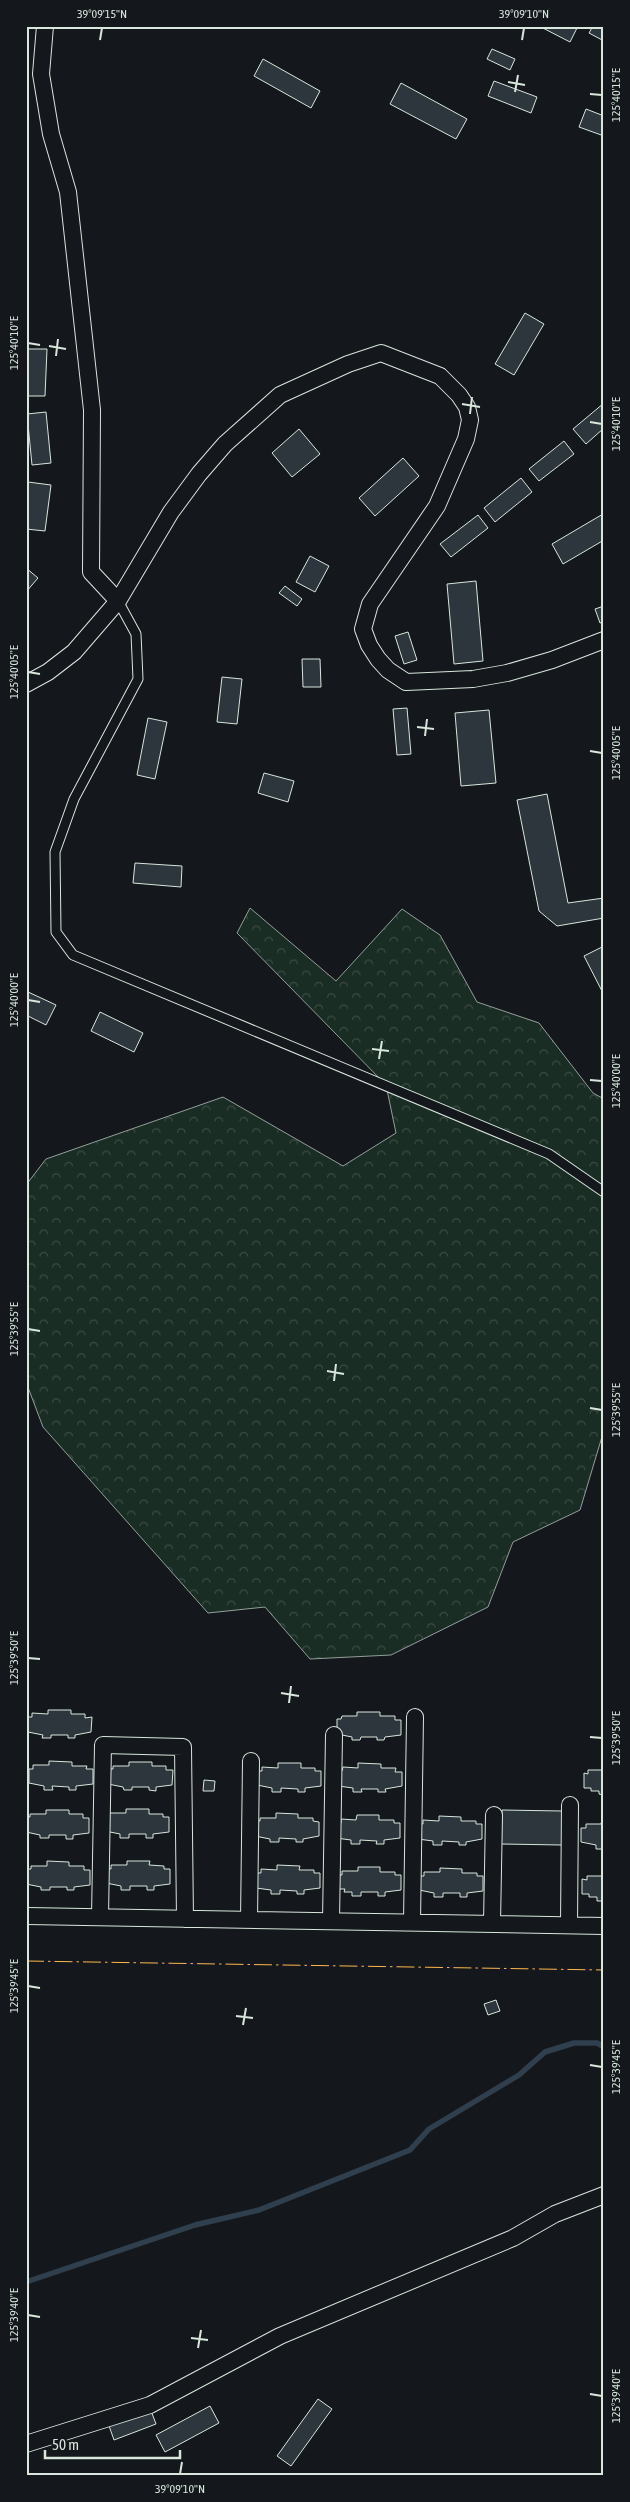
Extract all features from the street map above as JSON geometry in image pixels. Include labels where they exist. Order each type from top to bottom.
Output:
[{"type":"street","points":[[45,26],[42,74],[51,134],[68,192],[92,410],[92,572],[118,601]]},
{"type":"street","points":[[26,684],[48,672],[74,652],[118,601],[171,512],[199,474],[225,444],[280,395],[348,364],[381,354],[440,376],[460,395],[467,407],[470,420],[466,439],[437,506],[370,604],[363,629],[369,645],[378,659],[388,670],[406,682],[473,679],[507,673],[552,660],[604,640]]},
{"type":"street","points":[[412,1922],[415,1717]]},
{"type":"street","points":[[331,1921],[334,1736]]},
{"type":"street","points":[[100,1917],[103,1745],[183,1747],[185,1919]]},
{"type":"street","points":[[248,1920],[251,1761]]},
{"type":"street","points":[[569,1924],[570,1805]]},
{"type":"street","points":[[492,1923],[494,1815]]},
{"type":"street","points":[[27,1916],[604,1926]]},
{"type":"street","points":[[26,2444],[150,2405],[280,2336],[513,2238],[555,2214],[604,2195]]},
{"type":"lane","points":[[118,601],[136,634],[138,679],[74,799],[55,852],[56,932],[73,955],[549,1154],[604,1192]]},
{"type":"green space","points":[[250,908],[336,981],[402,909],[440,935],[477,1002],[539,1023],[593,1093],[604,1099],[604,1430],[580,1510],[513,1542],[488,1607],[391,1655],[310,1659],[265,1607],[208,1613],[43,1427],[26,1382],[26,1185],[46,1159],[223,1097],[343,1166],[396,1133],[386,1085],[237,933]]},
{"type":"building","points":[[539,26],[578,26],[570,42]]},
{"type":"building","points":[[593,26],[604,26],[604,41],[589,33]]},
{"type":"building","points":[[492,49],[515,59],[510,70],[487,59]]},
{"type":"building","points":[[263,59],[320,91],[311,108],[254,76]]},
{"type":"building","points":[[494,81],[537,97],[531,113],[488,96]]},
{"type":"building","points":[[401,83],[467,119],[456,139],[390,104]]},
{"type":"building","points":[[586,109],[604,116],[604,136],[579,127]]},
{"type":"building","points":[[525,313],[544,324],[514,375],[495,364]]},
{"type":"building","points":[[26,349],[47,349],[45,396],[26,396]]},
{"type":"building","points":[[604,403],[604,428],[586,444],[573,429]]},
{"type":"building","points":[[46,412],[51,463],[32,465],[27,414]]},
{"type":"building","points":[[299,429],[320,454],[292,477],[272,453]]},
{"type":"building","points":[[564,441],[574,454],[539,481],[529,469]]},
{"type":"building","points":[[403,458],[419,476],[375,516],[359,498]]},
{"type":"building","points":[[521,478],[532,492],[495,522],[484,508]]},
{"type":"building","points":[[28,482],[51,485],[45,531],[26,529]]},
{"type":"building","points":[[603,514],[604,540],[563,564],[552,544]]},
{"type":"building","points":[[478,515],[488,528],[451,557],[440,544]]},
{"type":"building","points":[[310,556],[329,566],[315,592],[296,582]]},
{"type":"building","points":[[26,568],[38,578],[26,592]]},
{"type":"building","points":[[476,581],[483,661],[454,664],[447,584]]},
{"type":"building","points":[[285,586],[302,599],[297,606],[279,593]]},
{"type":"building","points":[[604,606],[604,622],[600,623],[595,609]]},
{"type":"building","points":[[408,632],[417,660],[404,664],[395,636]]},
{"type":"building","points":[[302,659],[320,659],[321,687],[303,687]]},
{"type":"building","points":[[222,677],[242,679],[237,724],[217,722]]},
{"type":"building","points":[[407,708],[411,754],[397,755],[393,709]]},
{"type":"building","points":[[489,710],[496,783],[461,786],[455,713]]},
{"type":"building","points":[[148,718],[167,722],[155,779],[137,775]]},
{"type":"building","points":[[264,773],[294,781],[288,802],[258,793]]},
{"type":"building","points":[[547,794],[568,903],[604,898],[604,918],[557,926],[539,911],[517,800]]},
{"type":"building","points":[[135,863],[182,866],[181,887],[133,883]]},
{"type":"building","points":[[602,947],[604,952],[604,995],[584,956]]},
{"type":"building","points":[[26,991],[56,1005],[46,1025],[26,1015]]},
{"type":"building","points":[[100,1012],[143,1033],[134,1052],[91,1031]]},
{"type":"building","points":[[48,1710],[71,1710],[71,1714],[85,1714],[85,1718],[92,1717],[91,1732],[75,1735],[75,1738],[68,1738],[68,1735],[51,1735],[51,1738],[42,1738],[43,1735],[28,1732],[28,1717],[32,1717],[32,1713],[48,1714]]},
{"type":"building","points":[[357,1712],[380,1712],[380,1716],[395,1716],[395,1720],[401,1720],[401,1735],[385,1737],[384,1740],[377,1740],[377,1737],[361,1737],[360,1740],[352,1740],[352,1737],[337,1734],[337,1719],[341,1719],[342,1716],[357,1716]]},
{"type":"building","points":[[49,1761],[72,1762],[72,1766],[87,1766],[86,1769],[93,1769],[93,1784],[76,1786],[76,1790],[69,1790],[69,1787],[52,1786],[53,1790],[44,1790],[44,1786],[29,1783],[29,1769],[33,1769],[33,1765],[49,1765]]},
{"type":"building","points":[[129,1762],[152,1762],[152,1766],[166,1766],[166,1770],[173,1770],[172,1785],[156,1787],[156,1791],[149,1790],[149,1787],[132,1787],[132,1790],[124,1790],[123,1787],[108,1784],[109,1769],[113,1769],[113,1766],[129,1766]]},
{"type":"building","points":[[278,1763],[301,1763],[301,1768],[315,1768],[315,1771],[321,1771],[321,1786],[305,1788],[305,1792],[298,1792],[298,1789],[281,1788],[281,1792],[272,1792],[272,1788],[257,1785],[257,1771],[262,1771],[262,1767],[278,1768]]},
{"type":"building","points":[[358,1763],[381,1764],[381,1768],[396,1768],[395,1772],[402,1772],[402,1786],[385,1789],[386,1792],[378,1792],[378,1789],[361,1789],[362,1792],[353,1792],[353,1788],[338,1786],[338,1771],[342,1771],[343,1767],[358,1768]]},
{"type":"building","points":[[588,1770],[604,1770],[604,1795],[599,1794],[599,1791],[591,1791],[591,1788],[584,1788],[584,1773],[588,1774]]},
{"type":"building","points":[[204,1780],[215,1781],[214,1791],[203,1791]]},
{"type":"building","points":[[126,1809],[149,1809],[149,1814],[163,1814],[163,1817],[169,1817],[169,1832],[153,1834],[153,1838],[146,1838],[146,1834],[129,1834],[129,1838],[120,1838],[120,1834],[105,1831],[110,1813],[126,1813]]},
{"type":"building","points":[[46,1810],[69,1810],[69,1814],[83,1814],[83,1818],[89,1818],[89,1833],[73,1835],[73,1839],[66,1839],[66,1835],[49,1835],[49,1838],[40,1838],[40,1835],[26,1832],[26,1817],[30,1817],[30,1814],[46,1814]]},
{"type":"building","points":[[502,1810],[562,1811],[562,1845],[501,1844]]},
{"type":"building","points":[[276,1813],[298,1814],[298,1818],[313,1818],[313,1821],[319,1822],[319,1836],[303,1839],[303,1842],[296,1842],[296,1839],[279,1838],[279,1842],[270,1842],[270,1839],[255,1836],[255,1821],[260,1821],[260,1818],[276,1818]]},
{"type":"building","points":[[357,1815],[379,1815],[379,1820],[394,1820],[394,1823],[400,1823],[400,1838],[384,1840],[384,1844],[376,1844],[377,1841],[360,1840],[360,1844],[351,1844],[351,1840],[336,1838],[336,1823],[341,1823],[341,1819],[356,1820]]},
{"type":"building","points":[[439,1816],[461,1817],[461,1821],[476,1821],[476,1824],[482,1824],[482,1839],[466,1842],[466,1845],[459,1845],[459,1842],[442,1841],[442,1845],[433,1845],[433,1841],[418,1839],[418,1824],[423,1824],[423,1820],[439,1821]]},
{"type":"building","points":[[602,1820],[604,1820],[604,1849],[596,1849],[596,1845],[581,1842],[581,1828],[586,1828],[586,1824],[601,1824]]},
{"type":"building","points":[[47,1861],[69,1862],[69,1866],[84,1866],[84,1870],[90,1870],[90,1885],[74,1887],[74,1890],[67,1890],[67,1887],[50,1887],[50,1890],[41,1890],[41,1887],[26,1884],[27,1869],[31,1869],[31,1866],[47,1866]]},
{"type":"building","points":[[127,1861],[150,1861],[149,1865],[164,1866],[164,1869],[170,1869],[170,1884],[154,1886],[154,1890],[147,1890],[147,1886],[130,1886],[130,1890],[121,1890],[121,1886],[106,1883],[107,1868],[111,1869],[111,1865],[127,1865]]},
{"type":"building","points":[[277,1865],[300,1866],[299,1870],[314,1870],[314,1873],[320,1873],[320,1888],[304,1890],[304,1894],[297,1894],[297,1891],[280,1890],[280,1894],[271,1894],[271,1890],[256,1888],[256,1873],[261,1873],[261,1869],[277,1870]]},
{"type":"building","points":[[358,1867],[380,1867],[380,1872],[395,1872],[395,1875],[401,1875],[401,1890],[385,1892],[385,1896],[378,1896],[378,1892],[361,1892],[361,1896],[352,1896],[352,1892],[344,1892],[345,1889],[337,1889],[337,1875],[342,1875],[342,1871],[358,1871]]},
{"type":"building","points":[[440,1868],[462,1869],[462,1873],[477,1873],[477,1876],[483,1876],[483,1891],[467,1893],[467,1897],[460,1897],[460,1893],[443,1893],[443,1897],[434,1897],[434,1893],[419,1890],[419,1876],[424,1876],[424,1872],[440,1872]]},
{"type":"building","points":[[603,1872],[604,1901],[597,1901],[597,1897],[589,1897],[589,1894],[582,1894],[582,1879],[587,1880],[587,1876],[603,1876]]},
{"type":"building","points":[[496,2000],[500,2011],[488,2015],[484,2004]]},
{"type":"building","points":[[318,2399],[332,2409],[291,2466],[277,2456]]},
{"type":"building","points":[[210,2406],[219,2423],[165,2452],[156,2435]]},
{"type":"building","points":[[150,2408],[156,2424],[114,2440],[108,2423]]},
{"type":"waterway","points":[[26,2282],[195,2225],[259,2210],[410,2150],[429,2129],[519,2075],[545,2052],[574,2043],[597,2043],[604,2047]]},
{"type":"power","points":[[26,1961],[604,1970]]}]
